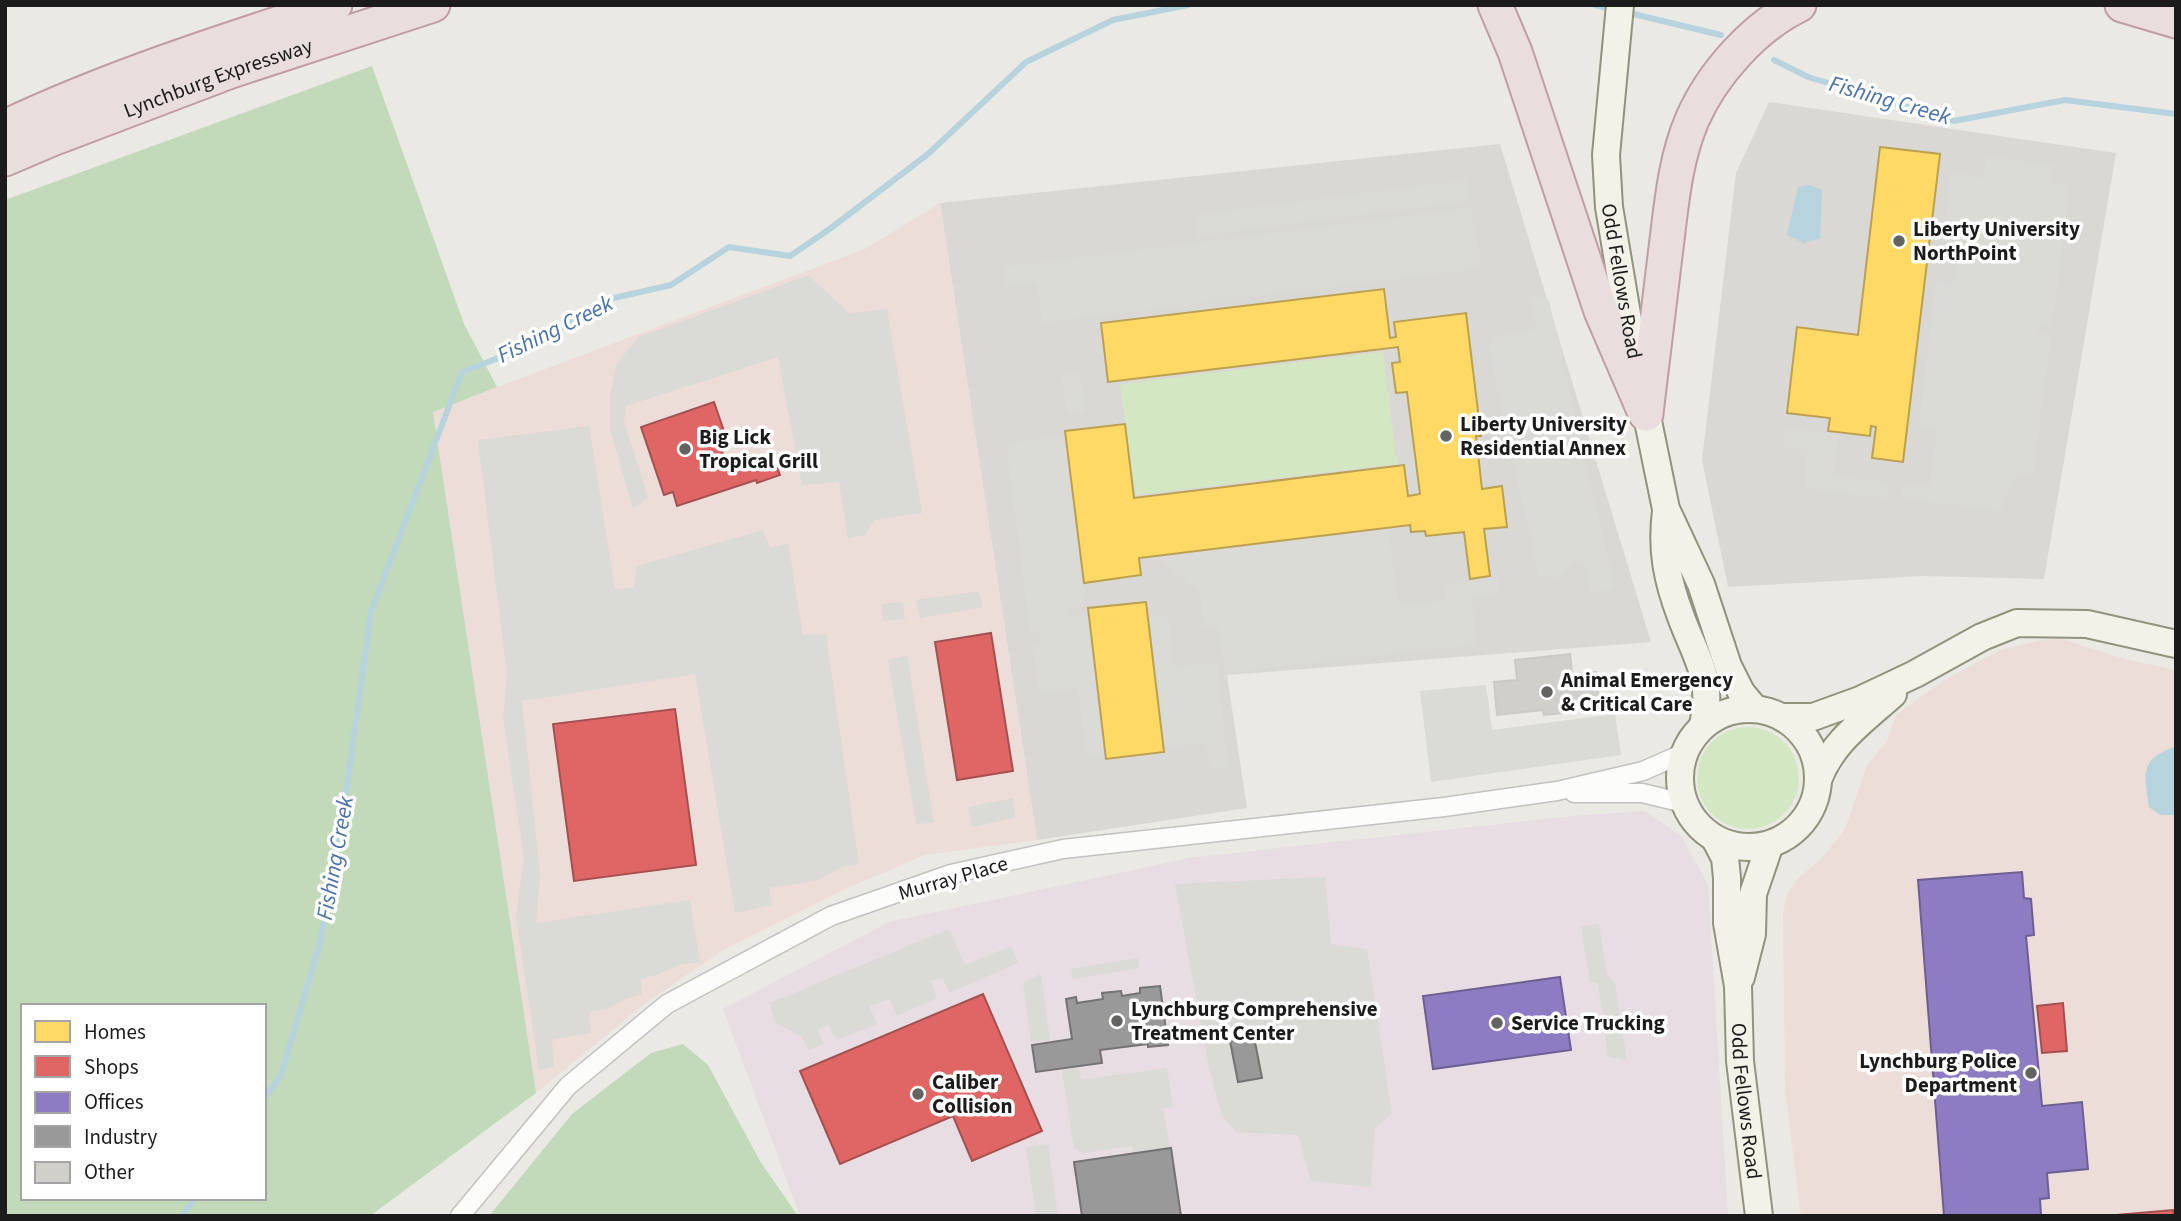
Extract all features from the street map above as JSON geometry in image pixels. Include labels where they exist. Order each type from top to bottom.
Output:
[{"type":"highway","name":"Lynchburg Expressway","points":[[5,127],[48,107],[227,40],[335,5]]},
{"type":"highway","name":"Lynchburg Expressway","points":[[5,159],[231,71],[433,5]]},
{"type":"highway","points":[[1495,5],[1515,52],[1601,311],[1646,414]]},
{"type":"highway","points":[[1646,414],[1672,201],[1679,162],[1692,120],[1727,66],[1761,30],[1799,5]]},
{"type":"highway","points":[[2122,5],[2176,20]]},
{"type":"main road","name":"Odd Fellows Road","points":[[1619,5],[1606,155],[1609,207],[1646,414],[1666,509],[1701,584],[1728,666],[1741,692],[1755,709]]},
{"type":"main road","name":"Odd Fellows Road","points":[[1666,509],[1662,537],[1665,564],[1681,616],[1704,672],[1708,705],[1703,725]]},
{"type":"main road","points":[[1782,717],[1796,727],[1807,740],[1817,766],[1816,794],[1804,820],[1794,830],[1770,844],[1742,847],[1715,839],[1703,831],[1684,803],[1679,786],[1679,769],[1691,738],[1703,725],[1733,709],[1755,709],[1782,717],[1813,717],[1860,700],[1915,674],[1982,637],[2017,623],[2087,624],[2176,644]]},
{"type":"main road","points":[[1818,780],[1825,762],[1848,733],[1915,674]]},
{"type":"main road","name":"Odd Fellows Road","points":[[1715,839],[1725,858],[1727,923],[1738,986],[1740,1061],[1759,1216]]},
{"type":"main road","name":"Odd Fellows Road","points":[[1738,986],[1752,934],[1753,894],[1770,844]]},
{"type":"street","name":"Murray Place","points":[[460,1216],[568,1086],[667,1004],[831,916],[951,874],[1063,849],[1431,809],[1557,791],[1643,771],[1684,753]]},
{"type":"street","name":"Murray Place","points":[[1557,791],[1582,794],[1642,793],[1684,803]]},
{"type":"shaded area","points":[[1769,102],[2116,153],[2044,579],[1923,576],[1728,587],[1702,460],[1736,173]]},
{"type":"shaded area","points":[[1500,144],[1651,642],[1227,675],[1247,808],[1037,840],[940,203]]},
{"type":"shaded area","points":[[1987,156],[2054,166],[2051,183],[2070,186],[2052,326],[2037,325],[2037,333],[2051,335],[2033,474],[2016,474],[2000,511],[1901,498],[1902,485],[1929,487],[1937,430],[1919,426],[1936,281],[1955,283],[1957,260],[1941,256],[1951,171],[1984,178]]},
{"type":"shaded area","points":[[1467,180],[1469,201],[1197,236],[1194,215]]},
{"type":"shaded area","points":[[940,203],[1037,840],[925,855],[845,889],[725,949],[644,1004],[536,1093],[433,411],[865,249]]},
{"type":"shaded area","points":[[1471,208],[1482,268],[1043,323],[1037,283],[1005,286],[1003,267]]},
{"type":"shaded area","points":[[808,275],[849,313],[887,309],[922,513],[874,520],[865,535],[848,538],[839,482],[802,485],[778,357],[626,406],[624,420],[648,498],[633,509],[610,429],[610,395],[617,363],[639,337]]},
{"type":"shaded area","points":[[1528,294],[1549,300],[1615,589],[1591,592],[1584,561],[1573,564],[1559,579],[1539,576],[1489,346],[1500,335],[1536,329]]},
{"type":"shaded area","points":[[1080,373],[1085,411],[1067,413],[1062,375]]},
{"type":"shaded area","points":[[589,426],[615,589],[634,588],[637,566],[763,530],[770,548],[788,543],[803,635],[826,634],[859,864],[842,867],[818,880],[769,888],[772,905],[735,913],[695,674],[522,701],[540,874],[536,923],[690,900],[700,962],[679,965],[641,979],[642,995],[624,999],[608,1009],[589,1012],[591,1033],[552,1040],[554,1067],[539,1070],[516,917],[524,858],[503,718],[507,674],[478,440]]},
{"type":"shaded area","points":[[1785,427],[1839,435],[1833,475],[1889,483],[1888,499],[1805,488],[1807,450],[1782,446]]},
{"type":"shaded area","points":[[1064,434],[1086,605],[1068,609],[1070,616],[1087,614],[1104,755],[1086,756],[1078,688],[1040,694],[1032,645],[1040,643],[1039,632],[1030,632],[1006,444]]},
{"type":"shaded area","points":[[1388,530],[1399,605],[1446,601],[1445,584],[1498,577],[1498,595],[1472,598],[1476,644],[1226,673],[1218,627],[1204,627],[1200,593],[1158,557]]},
{"type":"shaded area","points":[[979,591],[983,607],[920,618],[916,600]]},
{"type":"shaded area","points":[[903,602],[905,619],[883,621],[881,604]]},
{"type":"shaded area","points":[[1168,616],[1174,668],[1217,662],[1228,767],[1210,770],[1206,743],[1165,748],[1150,617]]},
{"type":"shaded area","points":[[2062,639],[2128,660],[2176,670],[2176,1216],[1801,1216],[1785,1089],[1783,913],[1787,895],[1796,880],[1822,858],[1845,829],[1867,765],[1887,741],[1896,715],[1943,681],[2000,650],[2041,640]]},
{"type":"shaded area","points":[[907,655],[934,823],[916,824],[888,660]]},
{"type":"shaded area","points":[[1486,685],[1492,730],[1615,714],[1621,755],[1431,782],[1420,691]]},
{"type":"shaded area","points":[[1013,798],[1015,818],[972,827],[968,807]]},
{"type":"shaded area","points":[[1645,811],[1681,836],[1708,885],[1728,1216],[800,1216],[723,1009],[889,922],[1189,858],[1572,816]]},
{"type":"shaded area","points":[[1325,877],[1331,944],[1367,949],[1392,1114],[1375,1128],[1371,1187],[1311,1181],[1298,1135],[1236,1132],[1222,1116],[1209,1068],[1175,884]]},
{"type":"shaded area","points":[[1599,924],[1607,975],[1615,984],[1627,1061],[1608,1056],[1598,983],[1590,982],[1581,926]]},
{"type":"shaded area","points":[[949,929],[965,965],[1011,946],[1018,963],[949,993],[943,978],[931,981],[937,998],[897,1016],[889,999],[869,1006],[877,1024],[836,1040],[828,1025],[818,1030],[824,1044],[809,1050],[801,1036],[775,1022],[770,1003]]},
{"type":"shaded area","points":[[1138,958],[1139,968],[1073,979],[1071,969]]},
{"type":"shaded area","points":[[1041,974],[1050,1040],[1031,1042],[1023,982]]},
{"type":"shaded area","points":[[1079,1068],[1081,1080],[1167,1068],[1173,1107],[1163,1108],[1170,1147],[1133,1152],[1132,1146],[1083,1153],[1074,1149],[1062,1070]]},
{"type":"shaded area","points":[[1048,1144],[1058,1216],[1036,1216],[1026,1147]]},
{"type":"green space","points":[[372,66],[464,324],[497,387],[433,412],[536,1093],[370,1216],[5,1216],[5,200]]},
{"type":"green space","points":[[1383,352],[1397,464],[1136,495],[1120,384]]},
{"type":"green space","points":[[1748,727],[1767,731],[1784,742],[1795,759],[1799,778],[1795,797],[1784,814],[1767,825],[1748,829],[1729,825],[1712,814],[1701,797],[1697,778],[1701,759],[1712,742],[1729,731]]},
{"type":"green space","points":[[683,1044],[708,1065],[760,1161],[798,1216],[489,1216],[572,1114],[651,1053]]},
{"type":"water","points":[[1809,185],[1822,190],[1820,239],[1807,241],[1805,244],[1787,235],[1798,187]]},
{"type":"water","points":[[2176,746],[2176,815],[2160,815],[2149,807],[2147,769],[2155,757]]},
{"type":"building: Homes","name":"Liberty University NorthPoint","points":[[1880,147],[1940,154],[1903,462],[1872,458],[1876,427],[1871,426],[1870,436],[1828,431],[1830,418],[1787,413],[1797,327],[1858,335]]},
{"type":"building: Homes","name":"Liberty University Residential Annex","points":[[1384,289],[1390,338],[1396,337],[1394,322],[1466,313],[1481,436],[1476,436],[1482,489],[1502,486],[1507,527],[1484,529],[1490,576],[1470,579],[1464,532],[1426,536],[1425,531],[1411,532],[1410,525],[1139,558],[1141,575],[1084,583],[1065,431],[1125,424],[1134,498],[1404,465],[1408,496],[1420,494],[1407,392],[1396,393],[1392,363],[1400,362],[1398,347],[1108,382],[1101,323]]},
{"type":"building: Homes","points":[[1146,602],[1164,752],[1106,759],[1088,608]]},
{"type":"building: Shops","name":"Big Lick Tropical Grill","points":[[714,402],[727,440],[719,443],[726,462],[747,455],[751,468],[774,460],[780,475],[757,483],[756,480],[677,506],[673,492],[664,495],[641,427]]},
{"type":"building: Shops","points":[[991,633],[1013,771],[957,780],[935,642]]},
{"type":"building: Shops","points":[[675,709],[696,865],[574,881],[553,724]]},
{"type":"building: Shops","name":"Caliber Collision","points":[[983,994],[1042,1131],[972,1161],[953,1116],[840,1164],[800,1071]]},
{"type":"building: Shops","points":[[2063,1003],[2067,1051],[2042,1053],[2037,1006]]},
{"type":"building: Shops","points":[[2173,1210],[2174,1216],[2104,1216]]},
{"type":"building: Offices","points":[[2022,872],[2024,898],[2031,899],[2034,935],[2026,936],[2042,1106],[2082,1102],[2088,1169],[2047,1173],[2049,1198],[2040,1199],[2041,1216],[1944,1216],[1918,880]]},
{"type":"building: Offices","name":"Service Trucking","points":[[1560,977],[1571,1050],[1433,1069],[1423,996]]},
{"type":"building: Industry","name":"Lynchburg Comprehensive Treatment Center","points":[[1160,986],[1168,1045],[1148,1047],[1148,1044],[1100,1050],[1102,1063],[1036,1072],[1032,1045],[1072,1039],[1066,999],[1076,997],[1077,1003],[1103,999],[1102,993],[1121,991],[1122,996],[1140,993],[1140,988]]},
{"type":"building: Industry","points":[[1254,1037],[1262,1078],[1238,1082],[1230,1041]]},
{"type":"building: Industry","points":[[1171,1148],[1181,1216],[1082,1216],[1074,1162]]},
{"type":"building: Other","name":"Animal Emergency & Critical Care","points":[[1570,654],[1572,674],[1596,672],[1599,702],[1577,704],[1578,707],[1563,709],[1563,713],[1544,715],[1543,710],[1497,715],[1494,682],[1517,680],[1515,660]]},
{"type":"waterway","name":"Fishing Creek","points":[[266,1096],[281,1075],[320,943],[342,821],[371,612],[462,372],[540,342],[605,300],[671,285],[729,247],[790,256],[928,154],[1026,62],[1113,20],[1188,5]]},
{"type":"waterway","name":"Fishing Creek","points":[[1595,5],[1614,10]]},
{"type":"waterway","name":"Fishing Creek","points":[[1625,12],[1721,35]]},
{"type":"waterway","name":"Fishing Creek","points":[[1774,60],[1808,77],[1954,121],[2065,100],[2176,114]]},
{"type":"waterway","name":"Fishing Creek","points":[[182,1216],[194,1200]]},
{"type":"place","name":"Liberty University NorthPoint","points":[[1899,241]]},
{"type":"place","name":"Liberty University Residential Annex","points":[[1446,436]]},
{"type":"place","name":"Big Lick Tropical Grill","points":[[685,449]]},
{"type":"place","name":"Animal Emergency & Critical Care","points":[[1547,692]]},
{"type":"place","name":"Lynchburg Comprehensive Treatment Center","points":[[1117,1021]]},
{"type":"place","name":"Service Trucking","points":[[1497,1023]]},
{"type":"place","name":"Lynchburg Police Department","points":[[2031,1073]]},
{"type":"place","name":"Caliber Collision","points":[[918,1094]]}]
